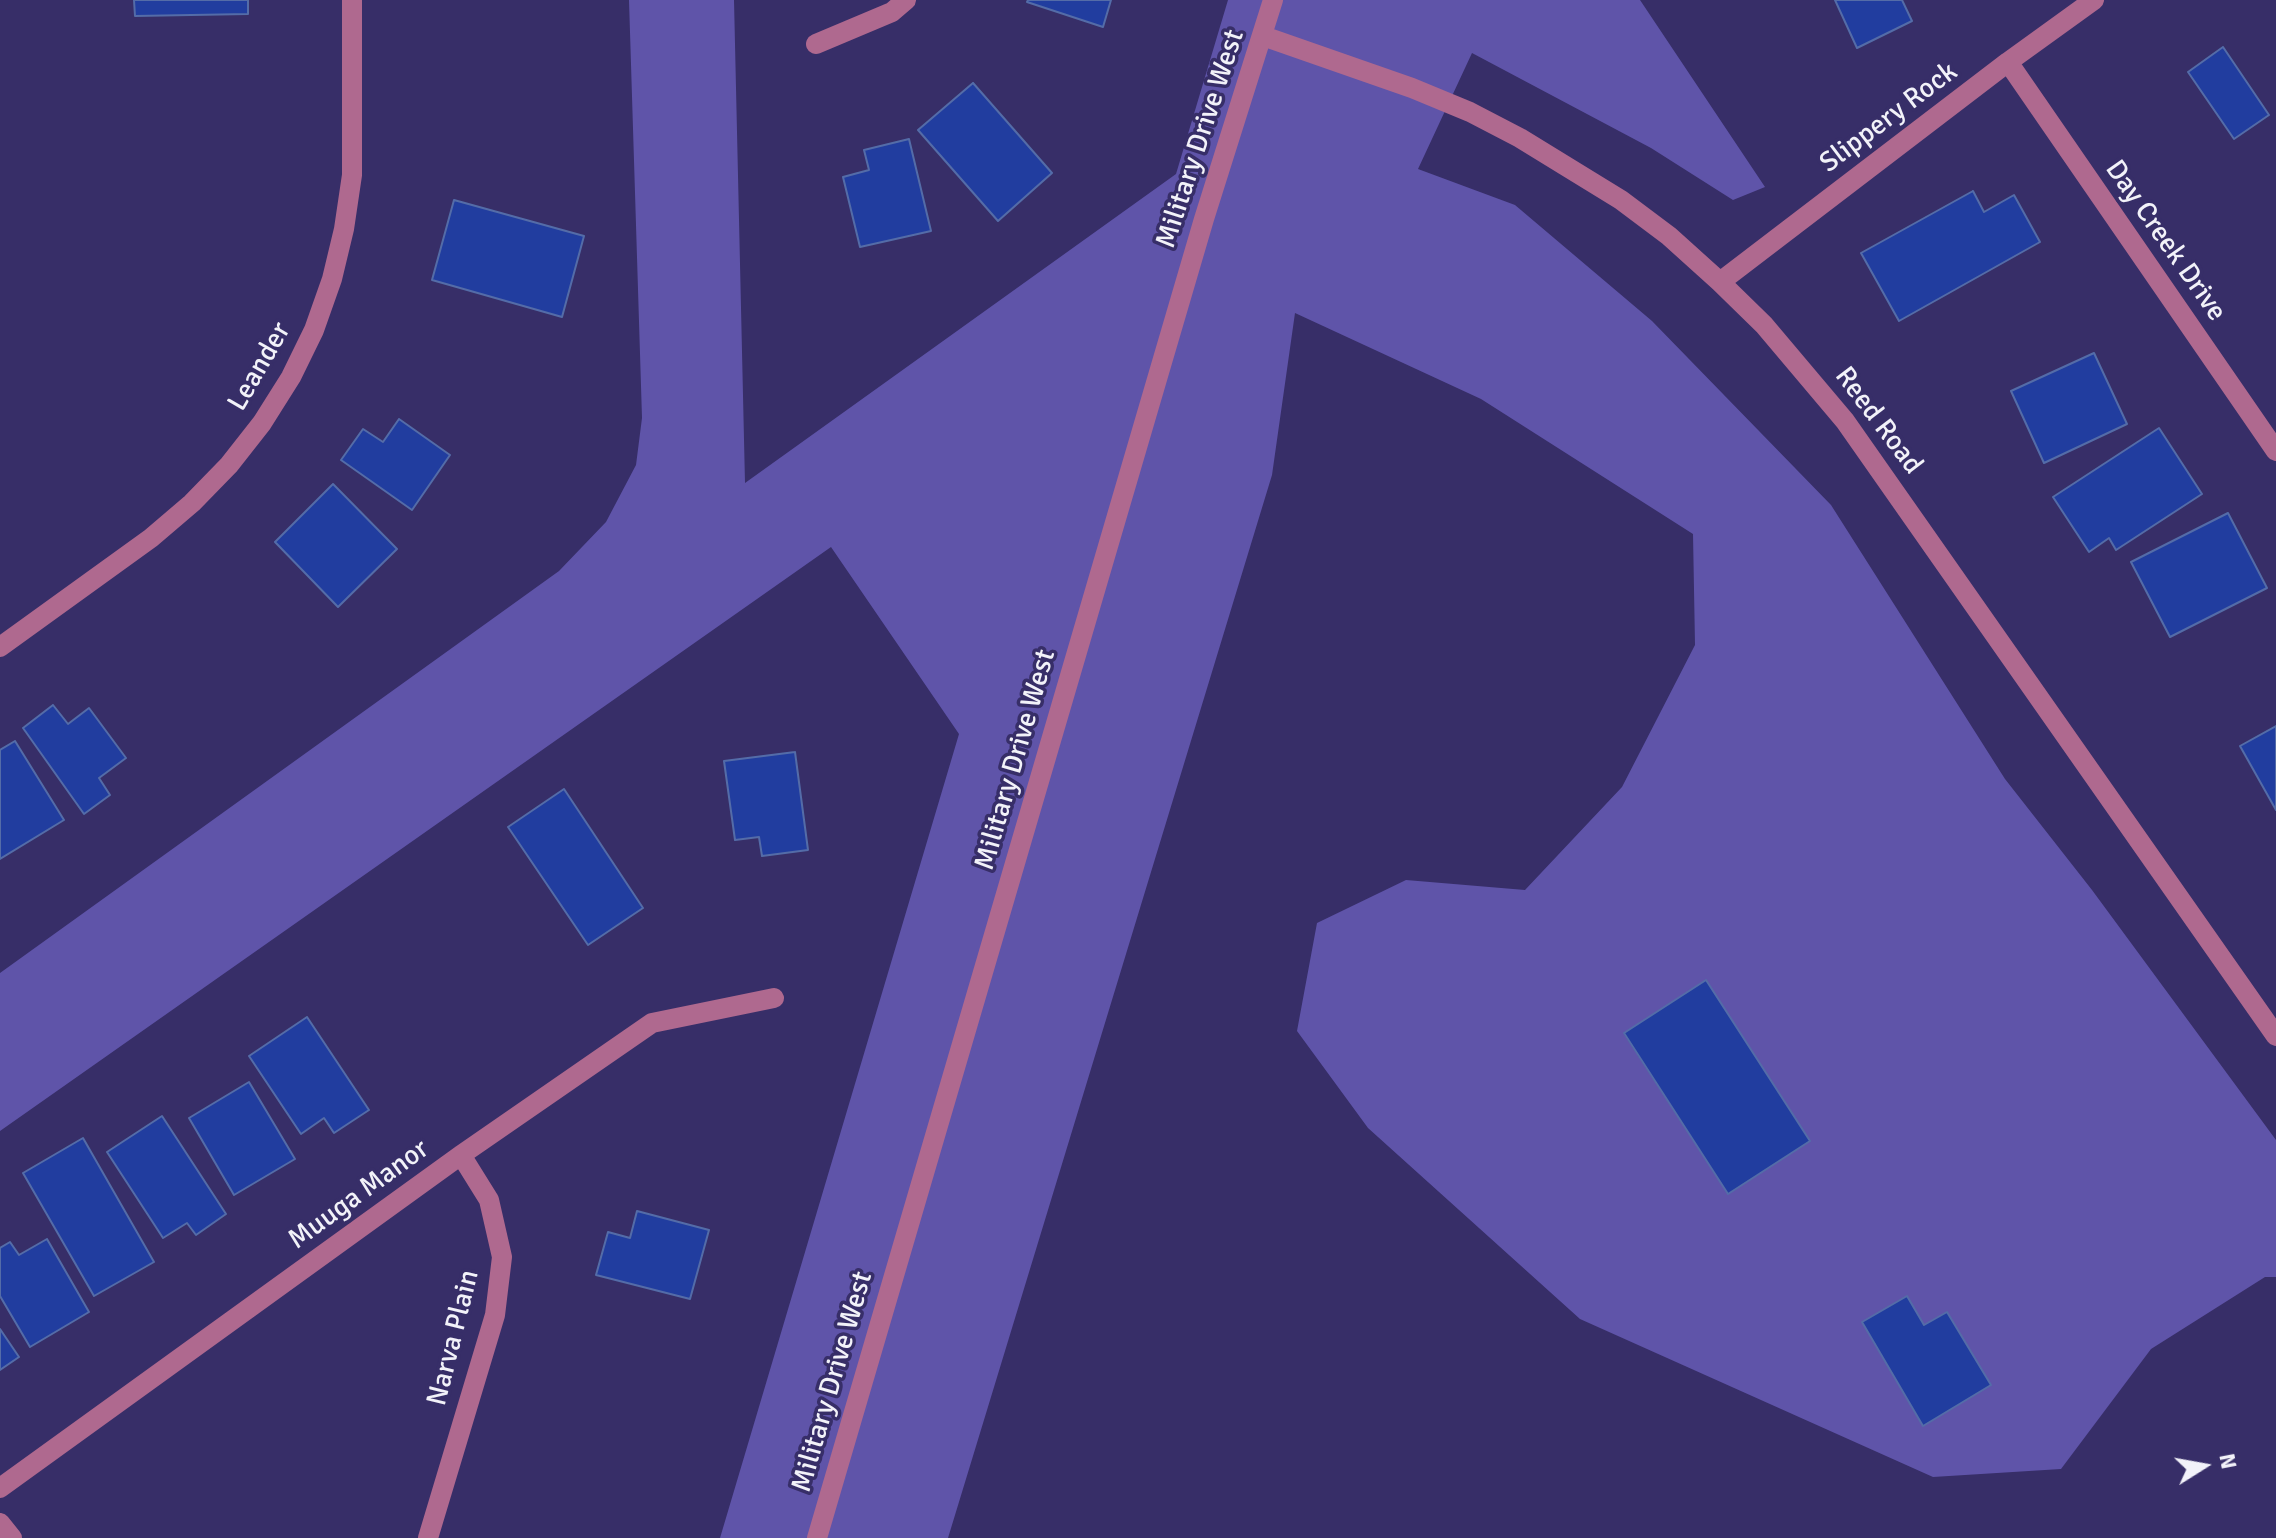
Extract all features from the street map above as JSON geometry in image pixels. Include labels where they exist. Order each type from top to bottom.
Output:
[{"type":"street","name":"Leander","points":[[0,647],[151,538],[192,503],[238,455],[291,377],[314,330],[332,279],[344,229],[352,175],[352,0]]},
{"type":"street","points":[[816,44],[892,12],[906,0]]},
{"type":"street","name":"Military Drive West","points":[[817,1538],[1199,234],[1273,0]]},
{"type":"street","name":"Slippery Rock","points":[[1720,282],[2094,0]]},
{"type":"street","name":"Reed Road","points":[[1263,36],[1412,88],[1470,112],[1520,138],[1621,200],[1669,236],[1764,325],[1845,421],[2276,1036]]},
{"type":"street","name":"Day Creek Drive","points":[[2008,62],[2276,451]]},
{"type":"street","name":"Muuga Manor","points":[[0,1488],[461,1155],[652,1023],[774,998]]},
{"type":"street","name":"Narva Plain","points":[[428,1538],[495,1315],[502,1257],[489,1200],[461,1155]]},
{"type":"street","points":[[0,1523],[12,1538]]},
{"type":"shaded area","points":[[629,0],[734,0],[745,483],[1176,174],[1228,0],[1640,0],[1765,187],[1733,200],[1651,148],[1472,53],[1418,169],[1515,205],[1652,321],[1831,505],[2005,779],[2092,890],[2276,1140],[2276,1277],[2265,1277],[2151,1349],[2061,1469],[1933,1477],[1580,1319],[1368,1128],[1297,1031],[1317,923],[1406,880],[1525,890],[1622,787],[1695,645],[1693,534],[1481,399],[1295,313],[1272,475],[948,1538],[720,1538],[959,734],[831,547],[0,1131],[0,973],[559,571],[606,522],[636,465],[642,418]],"holes":[[[1706,981],[1728,1194],[1624,1034]],[[1907,1296],[1924,1325],[1947,1312],[1923,1425],[1862,1322]]]},
{"type":"building","points":[[134,0],[248,0],[248,14],[135,16]]},
{"type":"building","points":[[1028,0],[1111,0],[1103,27]]},
{"type":"building","points":[[1835,0],[1902,0],[1912,21],[1857,48]]},
{"type":"building","points":[[2223,47],[2269,115],[2234,139],[2188,72]]},
{"type":"building","points":[[973,83],[1052,173],[998,221],[918,130]]},
{"type":"building","points":[[909,139],[931,231],[860,247],[843,177],[869,170],[864,150]]},
{"type":"building","points":[[1973,191],[1984,212],[2014,195],[2040,242],[1899,321],[1861,253]]},
{"type":"building","points":[[454,200],[584,236],[562,317],[432,280]]},
{"type":"building","points":[[2094,353],[2127,424],[2044,463],[2011,391]]},
{"type":"building","points":[[399,419],[450,455],[412,510],[341,460],[363,429],[383,442]]},
{"type":"building","points":[[2159,428],[2202,494],[2116,550],[2109,538],[2089,552],[2053,497]]},
{"type":"building","points":[[333,484],[397,549],[338,607],[275,542]]},
{"type":"building","points":[[2228,513],[2267,588],[2170,637],[2131,562]]},
{"type":"building","points":[[53,705],[68,724],[89,708],[126,758],[99,778],[110,795],[84,814],[23,728]]},
{"type":"building","points":[[2276,726],[2276,810],[2240,746]]},
{"type":"building","points":[[15,741],[64,820],[0,859],[0,750]]},
{"type":"building","points":[[795,752],[808,850],[762,856],[759,837],[735,840],[724,761]]},
{"type":"building","points":[[564,789],[643,908],[588,945],[508,827]]},
{"type":"building","points":[[1706,980],[1810,1141],[1728,1194],[1624,1033]]},
{"type":"building","points":[[307,1017],[369,1110],[334,1133],[324,1118],[301,1134],[249,1056]]},
{"type":"building","points":[[249,1082],[295,1159],[234,1195],[189,1118]]},
{"type":"building","points":[[162,1116],[226,1214],[196,1235],[187,1223],[163,1238],[107,1152]]},
{"type":"building","points":[[83,1138],[154,1262],[94,1296],[23,1173]]},
{"type":"building","points":[[637,1211],[709,1230],[690,1299],[596,1275],[608,1232],[630,1238]]},
{"type":"building","points":[[47,1239],[89,1312],[30,1347],[0,1296],[0,1248],[10,1242],[19,1255]]},
{"type":"building","points":[[1907,1296],[1924,1325],[1947,1312],[1991,1385],[1923,1426],[1862,1322]]},
{"type":"building","points":[[0,1329],[19,1357],[0,1370]]}]
